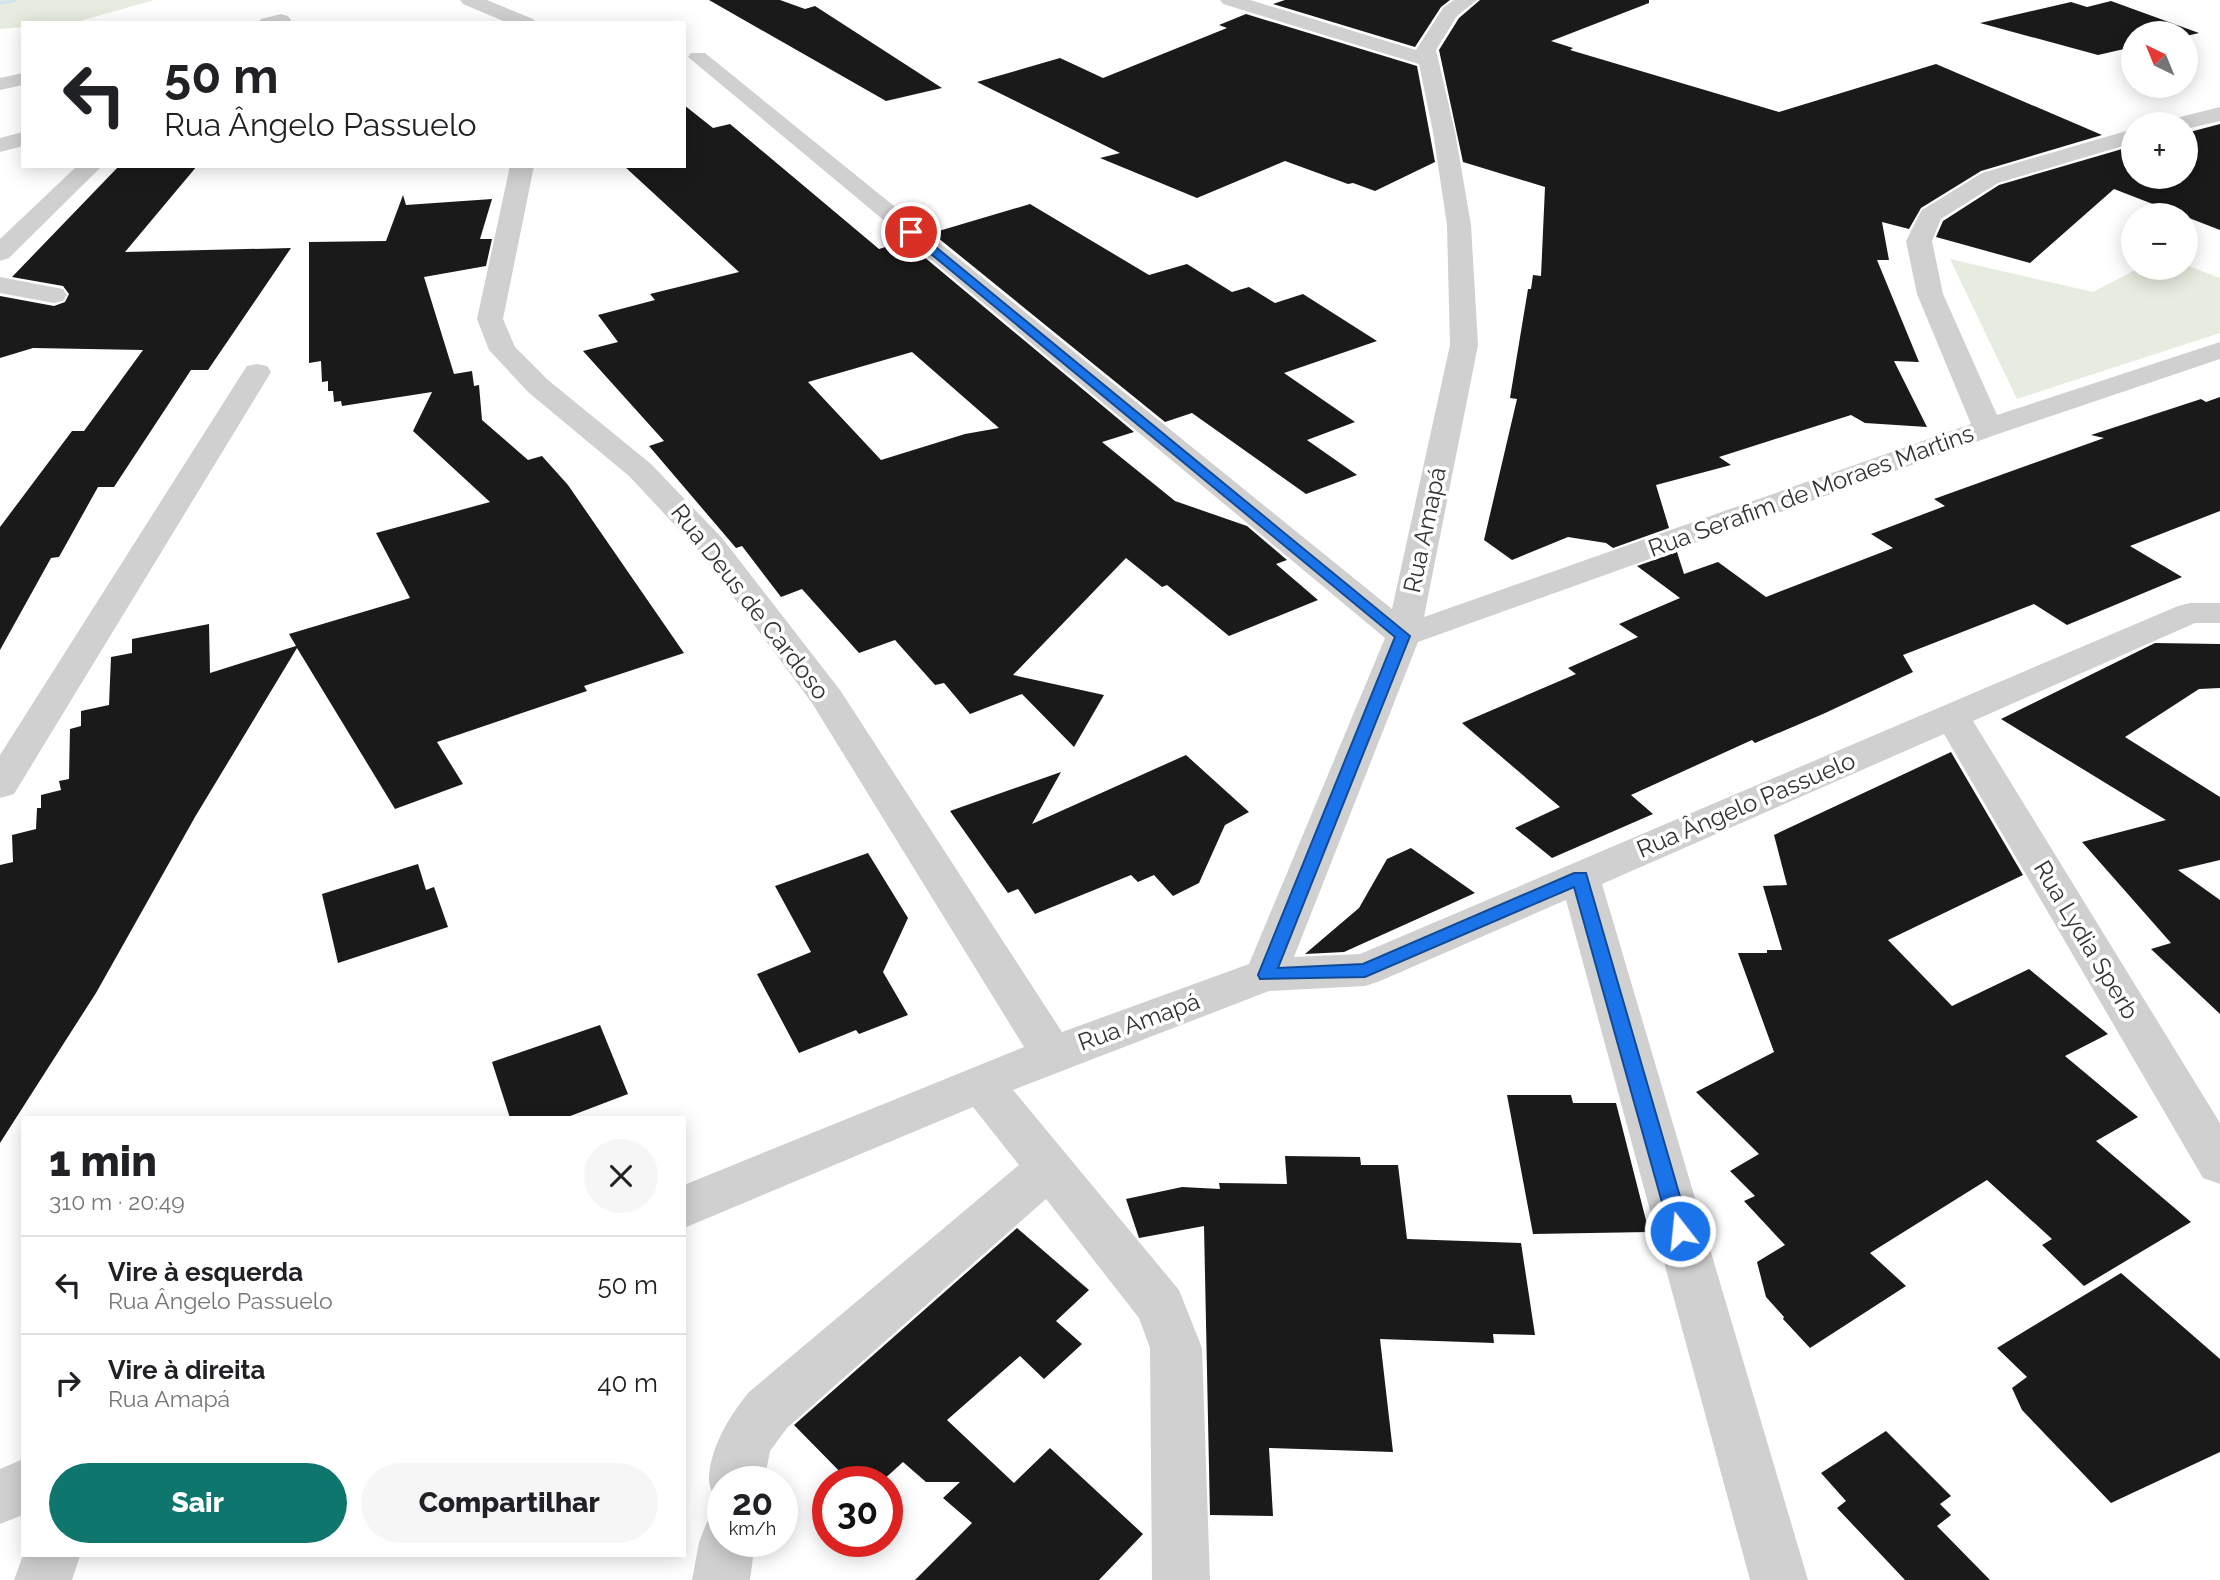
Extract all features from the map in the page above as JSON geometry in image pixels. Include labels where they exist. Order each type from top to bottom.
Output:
[{"type":"street","points":[[470,0],[521,21]]},
{"type":"street","points":[[1230,0],[1428,60],[1426,50],[1450,12],[1467,0]]},
{"type":"street","points":[[698,57],[1403,636]]},
{"type":"street","name":"Rua Amapá","points":[[686,1206],[1052,1054],[1266,975],[1403,636],[1464,345],[1460,225],[1428,60]]},
{"type":"street","points":[[0,71],[21,69]]},
{"type":"street","points":[[0,84],[21,79]]},
{"type":"street","points":[[2198,120],[2220,114]]},
{"type":"street","points":[[0,145],[21,140]]},
{"type":"street","points":[[1988,428],[1930,293],[1919,241],[1931,215],[1990,178],[2121,140]]},
{"type":"street","points":[[0,253],[89,168]]},
{"type":"street","name":"Rua Deus de Cardoso","points":[[522,168],[490,319],[503,350],[538,386],[640,470],[711,545],[827,698],[1052,1054]]},
{"type":"street","points":[[11,213],[55,199]]},
{"type":"street","points":[[0,285],[54,295]]},
{"type":"street","name":"Rua Serafim de Moraes Martins","points":[[1403,636],[1988,428],[2220,350]]},
{"type":"street","points":[[0,785],[257,372]]},
{"type":"street","name":"Rua Ângelo Passuelo","points":[[1266,975],[1365,970],[2190,613],[2220,612]]},
{"type":"street","name":"Rua Lydia Sperb","points":[[1952,716],[2220,1164]]},
{"type":"street","points":[[1580,877],[1779,1580]]},
{"type":"street","points":[[981,1084],[1161,1306],[1176,1348],[1181,1580]]},
{"type":"street","points":[[739,1466],[750,1431],[768,1410],[1050,1167]]},
{"type":"street","points":[[0,1497],[21,1487]]},
{"type":"street","points":[[43,1580],[51,1557]]},
{"type":"street","points":[[721,1580],[725,1557]]},
{"type":"shaded area","points":[[0,0],[154,0],[80,21],[21,21],[21,27],[0,29]]},
{"type":"shaded area","points":[[1950,259],[2093,292],[2121,277],[2121,280],[2198,280],[2198,270],[2220,278],[2220,333],[2017,399]]},
{"type":"building","points":[[709,0],[780,0],[805,9],[815,6],[942,88],[886,101]]},
{"type":"building","points":[[1285,0],[1450,0],[1441,7],[1415,47],[1273,4]]},
{"type":"building","points":[[1480,0],[1649,0],[1649,3],[1551,41],[1573,48],[1570,50],[1779,112],[1936,64],[2102,135],[1981,171],[1921,208],[1909,229],[1882,222],[1889,260],[1877,260],[1919,362],[1894,361],[1927,427],[1865,423],[1851,415],[1719,457],[1731,465],[1656,485],[1669,528],[1613,548],[1606,543],[1568,537],[1512,560],[1484,540],[1517,399],[1510,398],[1528,289],[1531,289],[1533,275],[1541,276],[1545,187],[1463,162],[1439,50],[1459,18]]},
{"type":"building","points":[[2111,1],[2166,21],[2121,21],[2121,50],[2098,55],[1980,23],[2071,2],[2087,7]]},
{"type":"building","points":[[1246,14],[1417,66],[1435,162],[1375,191],[1285,161],[1197,198],[1100,158],[1120,153],[977,82],[1060,58],[1103,78],[1227,28],[1219,25]]},
{"type":"building","points":[[686,107],[713,128],[730,124],[879,249],[905,241],[1134,432],[1102,442],[1175,501],[1247,526],[1287,560],[1276,564],[1318,600],[1229,636],[1167,585],[1162,587],[1126,558],[1013,675],[1104,695],[1074,747],[1022,694],[970,714],[944,683],[935,685],[895,640],[859,653],[802,589],[781,597],[742,546],[736,548],[649,446],[664,441],[583,351],[618,342],[598,315],[655,300],[650,294],[739,272],[626,168],[686,168]],"holes":[[[912,352],[999,428],[965,434],[881,460],[808,382]]]},
{"type":"building","points":[[2220,124],[2220,230],[2198,221],[2198,203],[2150,203],[2114,189],[2030,263],[1936,237],[1943,221],[1999,185],[2121,149],[2121,189],[2198,189],[2198,130]]},
{"type":"building","points":[[117,168],[195,168],[125,252],[291,248],[208,370],[191,370],[114,487],[98,487],[59,557],[51,558],[0,650],[0,527],[72,431],[84,431],[143,350],[33,348],[0,358],[0,296],[54,306],[65,302],[69,294],[63,286],[12,277]]},
{"type":"building","points":[[403,195],[406,205],[492,199],[480,239],[492,239],[486,266],[424,277],[454,374],[472,371],[474,386],[479,385],[482,420],[528,460],[542,456],[568,485],[684,653],[584,686],[587,691],[437,742],[463,784],[395,809],[297,648],[195,817],[96,993],[0,1143],[0,865],[13,862],[12,835],[36,829],[41,795],[61,790],[59,781],[69,779],[70,729],[81,726],[81,711],[109,705],[111,657],[132,653],[132,639],[209,624],[210,673],[296,646],[289,634],[410,598],[376,533],[490,502],[413,431],[432,392],[342,406],[341,401],[334,402],[333,391],[328,391],[328,381],[322,382],[321,361],[309,363],[309,242],[386,241]]},
{"type":"building","points":[[1030,204],[1149,275],[1187,264],[1232,292],[1249,287],[1275,303],[1303,294],[1377,341],[1284,373],[1355,422],[1307,440],[1357,475],[1306,494],[1192,413],[1165,422],[932,233]]},
{"type":"building","points":[[2220,397],[2220,511],[2130,546],[2182,577],[2067,625],[2034,604],[1903,655],[1913,672],[1823,714],[1755,743],[1752,740],[1631,795],[1653,814],[1552,858],[1515,828],[1560,807],[1462,723],[1576,674],[1568,668],[1638,637],[1619,624],[1680,598],[1637,566],[1677,552],[1684,574],[1718,562],[1766,597],[1893,548],[1871,534],[1945,506],[1934,499],[2104,438],[2091,435],[2201,399],[2206,402]]},
{"type":"building","points":[[2155,643],[2220,644],[2220,688],[2199,689],[2125,737],[2220,797],[2220,860],[2178,870],[2220,900],[2220,1014],[2151,949],[2171,943],[2082,842],[2166,820],[2001,719]]},
{"type":"building","points":[[1951,752],[2023,875],[1888,940],[1952,1006],[2029,969],[2108,1034],[2065,1056],[2138,1117],[2096,1141],[2191,1222],[2084,1286],[2042,1245],[2052,1239],[1987,1180],[1870,1253],[1906,1286],[1810,1348],[1766,1297],[1757,1262],[1785,1245],[1744,1201],[1755,1196],[1730,1171],[1759,1154],[1696,1092],[1774,1052],[1738,953],[1782,950],[1763,886],[1787,885],[1774,835]]},
{"type":"building","points":[[1186,755],[1249,812],[1225,825],[1199,883],[1173,896],[1154,875],[1138,882],[1131,875],[1035,914],[1018,889],[1008,893],[950,811],[1061,772],[1032,824]]},
{"type":"building","points":[[1411,848],[1475,893],[1344,952],[1305,954],[1359,908],[1387,859]]},
{"type":"building","points":[[868,853],[908,918],[883,972],[908,1015],[859,1034],[856,1030],[799,1053],[757,974],[811,952],[775,886]]},
{"type":"building","points":[[418,864],[426,890],[434,887],[448,927],[338,963],[322,894]]},
{"type":"building","points":[[600,1025],[628,1094],[570,1116],[509,1116],[492,1062]]},
{"type":"building","points":[[1507,1095],[1571,1095],[1573,1103],[1616,1103],[1649,1232],[1533,1234]]},
{"type":"building","points":[[1285,1156],[1360,1157],[1361,1165],[1398,1165],[1407,1239],[1521,1243],[1535,1335],[1493,1334],[1494,1343],[1380,1339],[1393,1452],[1269,1448],[1273,1516],[1210,1515],[1204,1226],[1139,1238],[1126,1199],[1182,1187],[1220,1189],[1219,1183],[1287,1184]]},
{"type":"building","points":[[1017,1228],[1089,1290],[1056,1321],[1082,1344],[1044,1379],[1020,1356],[947,1420],[1014,1483],[1050,1448],[1143,1534],[1099,1580],[915,1580],[972,1523],[943,1498],[960,1482],[926,1482],[903,1462],[899,1466],[834,1466],[794,1425]]},
{"type":"building","points":[[2121,1273],[2220,1359],[2220,1452],[2111,1503],[2022,1410],[2012,1388],[2027,1377],[1997,1348]]},
{"type":"building","points":[[1886,1431],[1951,1496],[1940,1504],[1951,1515],[1937,1526],[1990,1580],[1905,1580],[1837,1508],[1846,1501],[1821,1473]]},
{"type":"waterway","points":[[0,3],[13,0]]},
{"type":"route","points":[[911,232],[1403,636],[1266,975],[1365,970],[1580,877],[1680,1231]]}]
